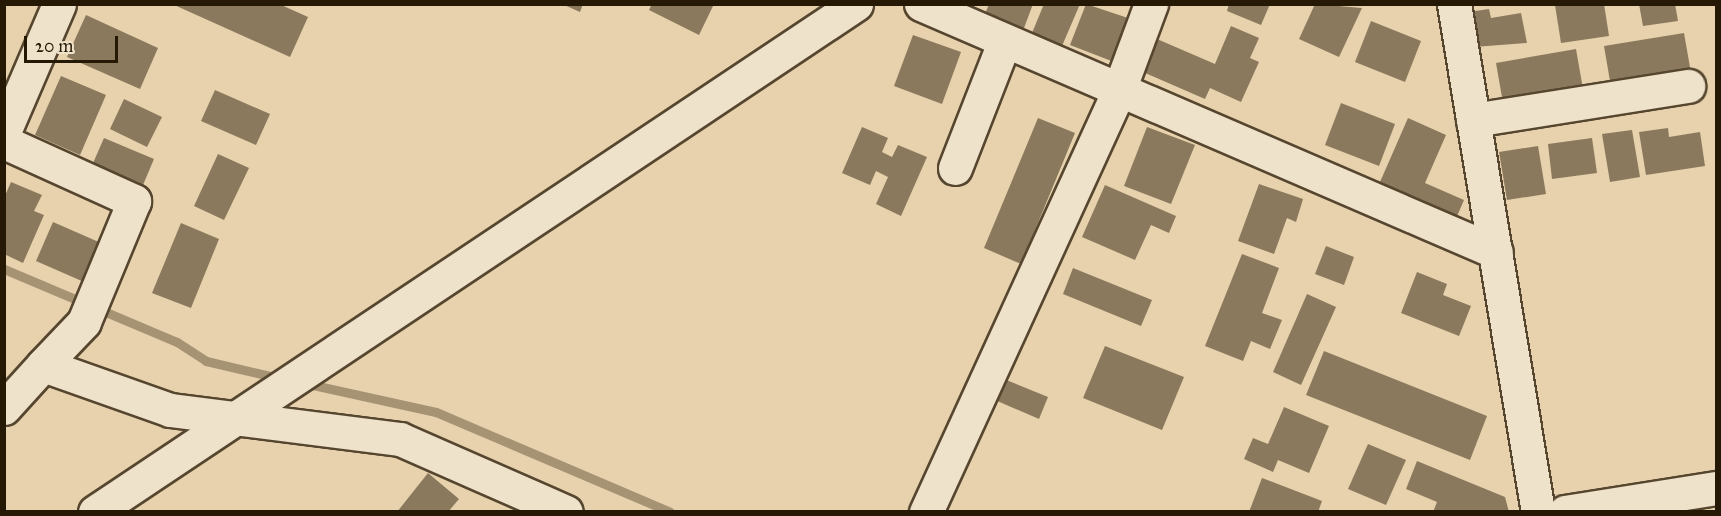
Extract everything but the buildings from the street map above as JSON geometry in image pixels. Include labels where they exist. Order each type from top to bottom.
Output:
[{"type":"street","points":[[4,132],[59,4]]},
{"type":"street","points":[[95,512],[856,4]]},
{"type":"street","points":[[921,4],[1004,42],[1496,252]]},
{"type":"street","points":[[926,512],[1119,90],[1151,4]]},
{"type":"street","points":[[1454,4],[1538,512]]},
{"type":"street","points":[[955,168],[1004,42]]},
{"type":"street","points":[[1473,120],[1688,86]]},
{"type":"street","points":[[4,142],[134,201],[84,322],[4,408]]},
{"type":"street","points":[[43,365],[170,410],[400,439],[566,512]]},
{"type":"street","points":[[1565,512],[1716,488]]},
{"type":"waterway","points":[[4,269],[177,342],[206,361],[279,378]]},
{"type":"waterway","points":[[304,383],[436,412],[670,512]]}]
